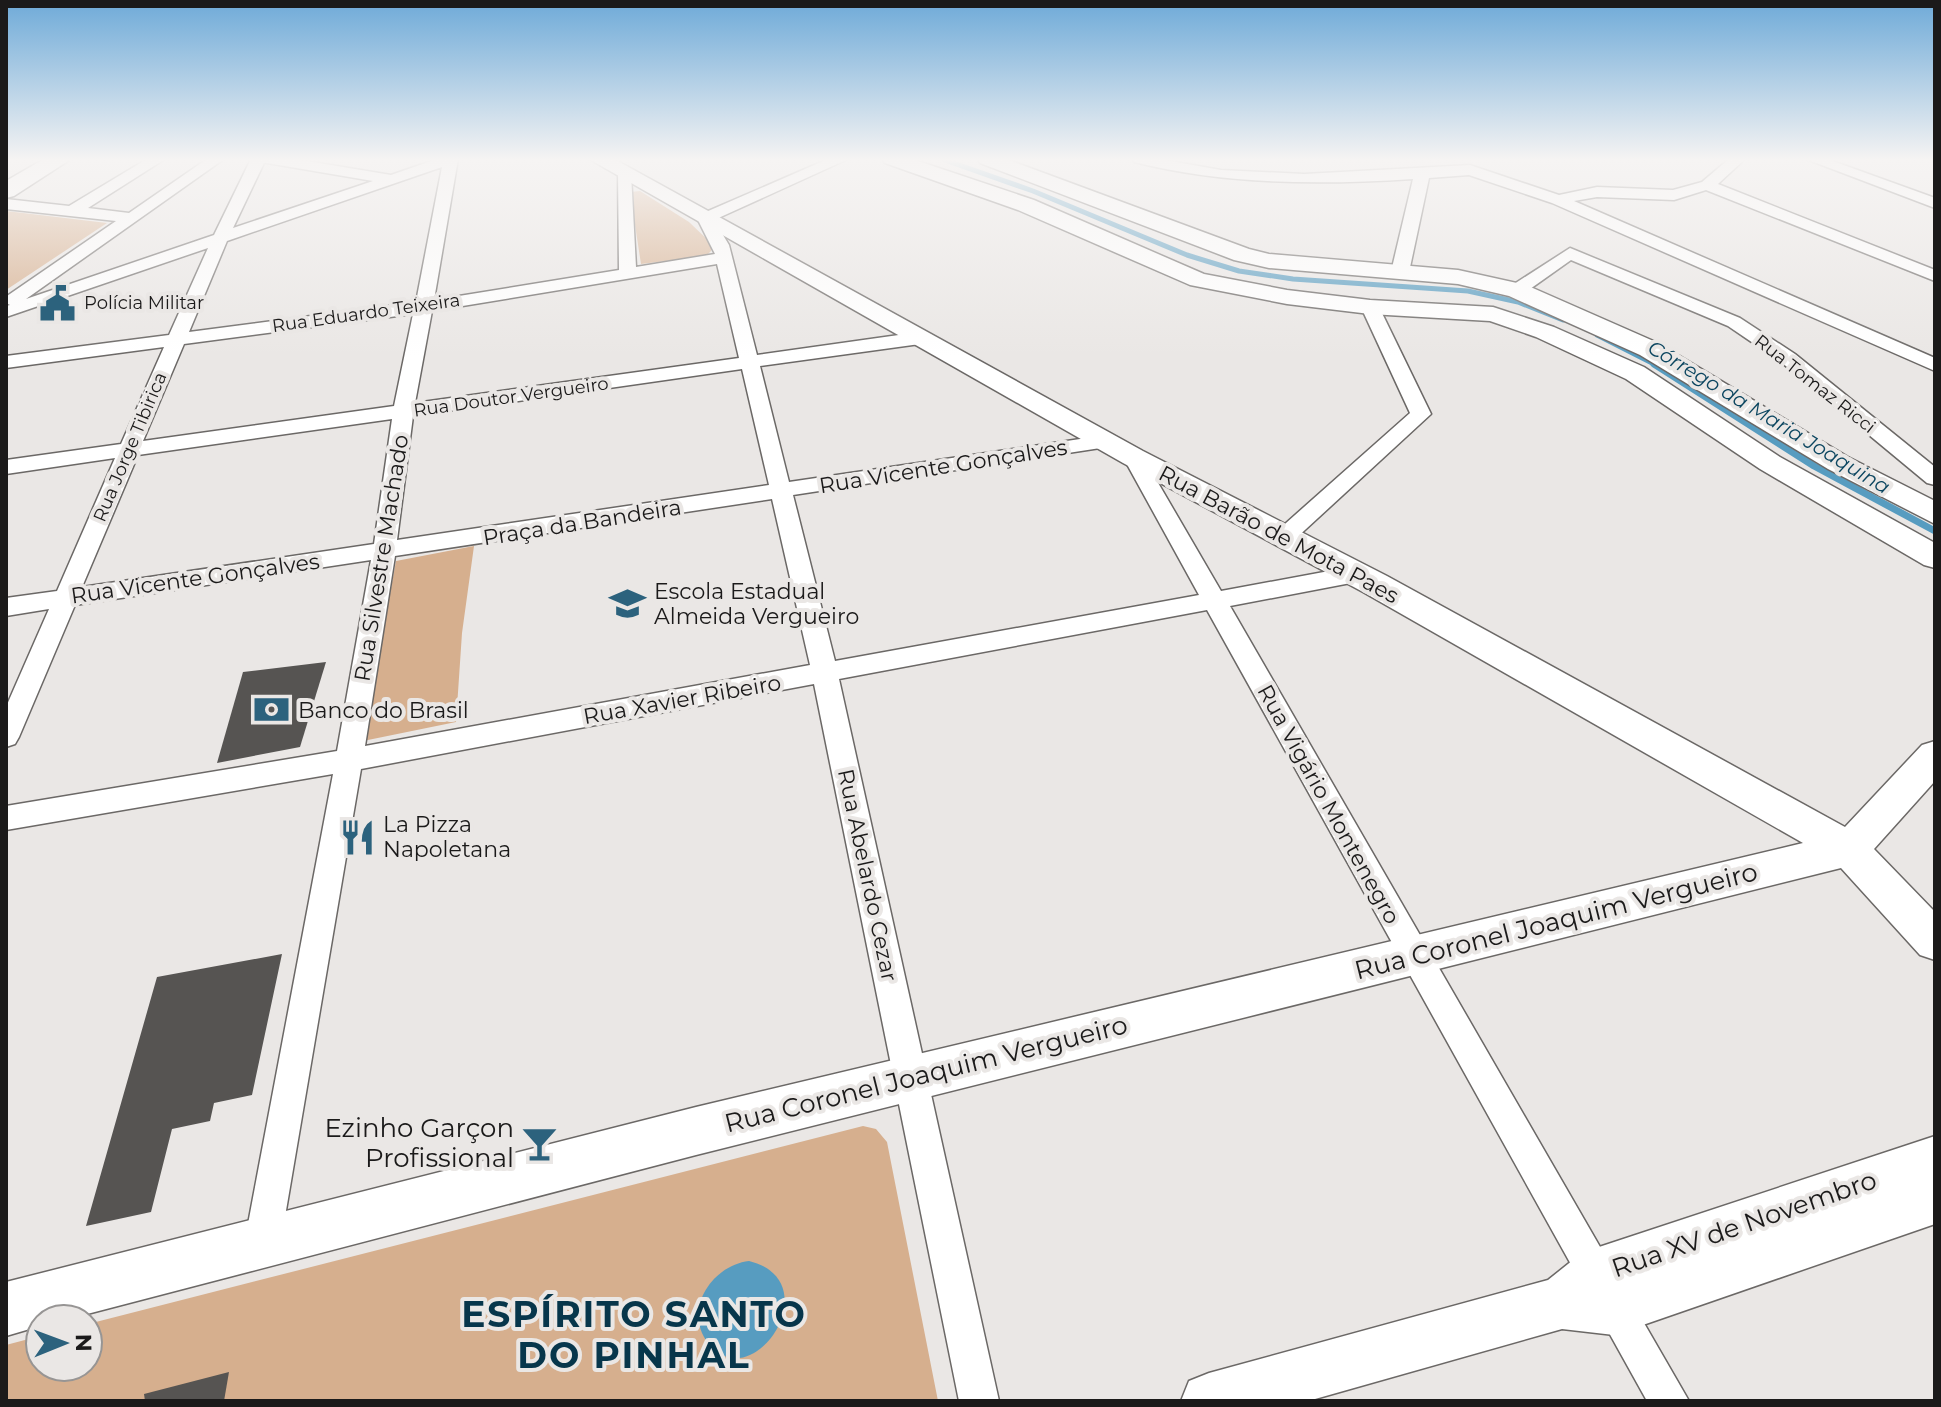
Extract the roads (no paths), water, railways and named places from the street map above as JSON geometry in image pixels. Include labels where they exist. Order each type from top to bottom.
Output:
[{"type":"main road","name":"Rua Barão de Mota Paes","points":[[717,225],[1133,457],[1356,574],[1849,849],[1935,941]]},
{"type":"main road","points":[[1071,225],[1198,280],[1287,297],[1370,307],[1493,314],[1578,346],[1635,373],[1770,463],[1935,557]]},
{"type":"main road","points":[[1161,225],[1242,255],[1269,261],[1458,277],[1517,290],[1649,349],[1838,463],[1935,514]]},
{"type":"main road","points":[[1849,849],[1935,756]]},
{"type":"main road","name":"Rua Coronel Joaquim Vergueiro","points":[[6,1309],[263,1240],[911,1077],[1849,849]]},
{"type":"main road","name":"Rua XV de Novembro","points":[[1591,1295],[1935,1160]]},
{"type":"main road","name":"Rua XV de Novembro","points":[[1209,1401],[1935,1199]]},
{"type":"street","points":[[6,305],[122,225]]},
{"type":"street","name":"Rua Jorge Tibirica","points":[[6,737],[227,225]]},
{"type":"street","points":[[6,312],[265,225]]},
{"type":"street","name":"Rua Silvestre Machado","points":[[263,1240],[349,760],[384,551],[403,412],[439,225]]},
{"type":"street","points":[[620,225],[628,271]]},
{"type":"street","points":[[709,225],[721,245],[780,492]]},
{"type":"street","points":[[1400,272],[1411,225]]},
{"type":"street","points":[[1614,225],[1935,365]]},
{"type":"street","points":[[1806,225],[1935,276]]},
{"type":"street","name":"Rua Tomaz Ricci","points":[[1517,290],[1570,253],[1703,307],[1734,322],[1788,358],[1935,478]]},
{"type":"street","name":"Rua Eduardo Teixeira","points":[[6,362],[422,307],[628,271],[724,258]]},
{"type":"street","points":[[1285,536],[1421,414],[1370,307]]},
{"type":"street","name":"Rua Doutor Vergueiro","points":[[6,467],[920,338]]},
{"type":"street","name":"Rua Vicente Gonçalves","points":[[780,492],[1107,441]]},
{"type":"street","name":"Rua Vigário Montenegro","points":[[1133,457],[1415,956],[1591,1295],[1669,1401]]},
{"type":"street","name":"Praça da Bandeira","points":[[384,551],[780,492]]},
{"type":"street","name":"Rua Abelardo Cezar","points":[[780,492],[825,673],[979,1401]]},
{"type":"street","name":"Rua Vicente Gonçalves","points":[[6,607],[384,551]]},
{"type":"street","name":"Rua Xavier Ribeiro","points":[[6,818],[349,760],[1356,574]]},
{"type":"water","points":[[749,1261],[773,1273],[783,1290],[784,1311],[776,1331],[762,1347],[744,1357],[726,1357],[708,1343],[701,1330],[698,1316],[700,1303],[713,1280],[736,1264]]},
{"type":"waterway","name":"Córrego da Maria Joaquina","points":[[1114,225],[1187,255],[1239,271],[1293,279],[1468,291],[1518,302],[1563,320]]},
{"type":"waterway","name":"Córrego da Maria Joaquina","points":[[1597,335],[1658,366]]},
{"type":"waterway","name":"Córrego da Maria Joaquina","points":[[1654,364],[1814,466],[1935,531]]},
{"type":"place","name":"Polícia Militar","points":[[58,303]]},
{"type":"place","name":"Escola Estadual Almeida Vergueiro","points":[[628,604]]},
{"type":"place","name":"Banco do Brasil","points":[[272,710]]},
{"type":"place","name":"La Pizza Napoletana","points":[[357,837]]},
{"type":"place","name":"Ezinho Garçon Profissional","points":[[540,1143]]},
{"type":"district","name":"ESPÍRITO SANTO DO PINHAL","points":[[634,1334]]}]
